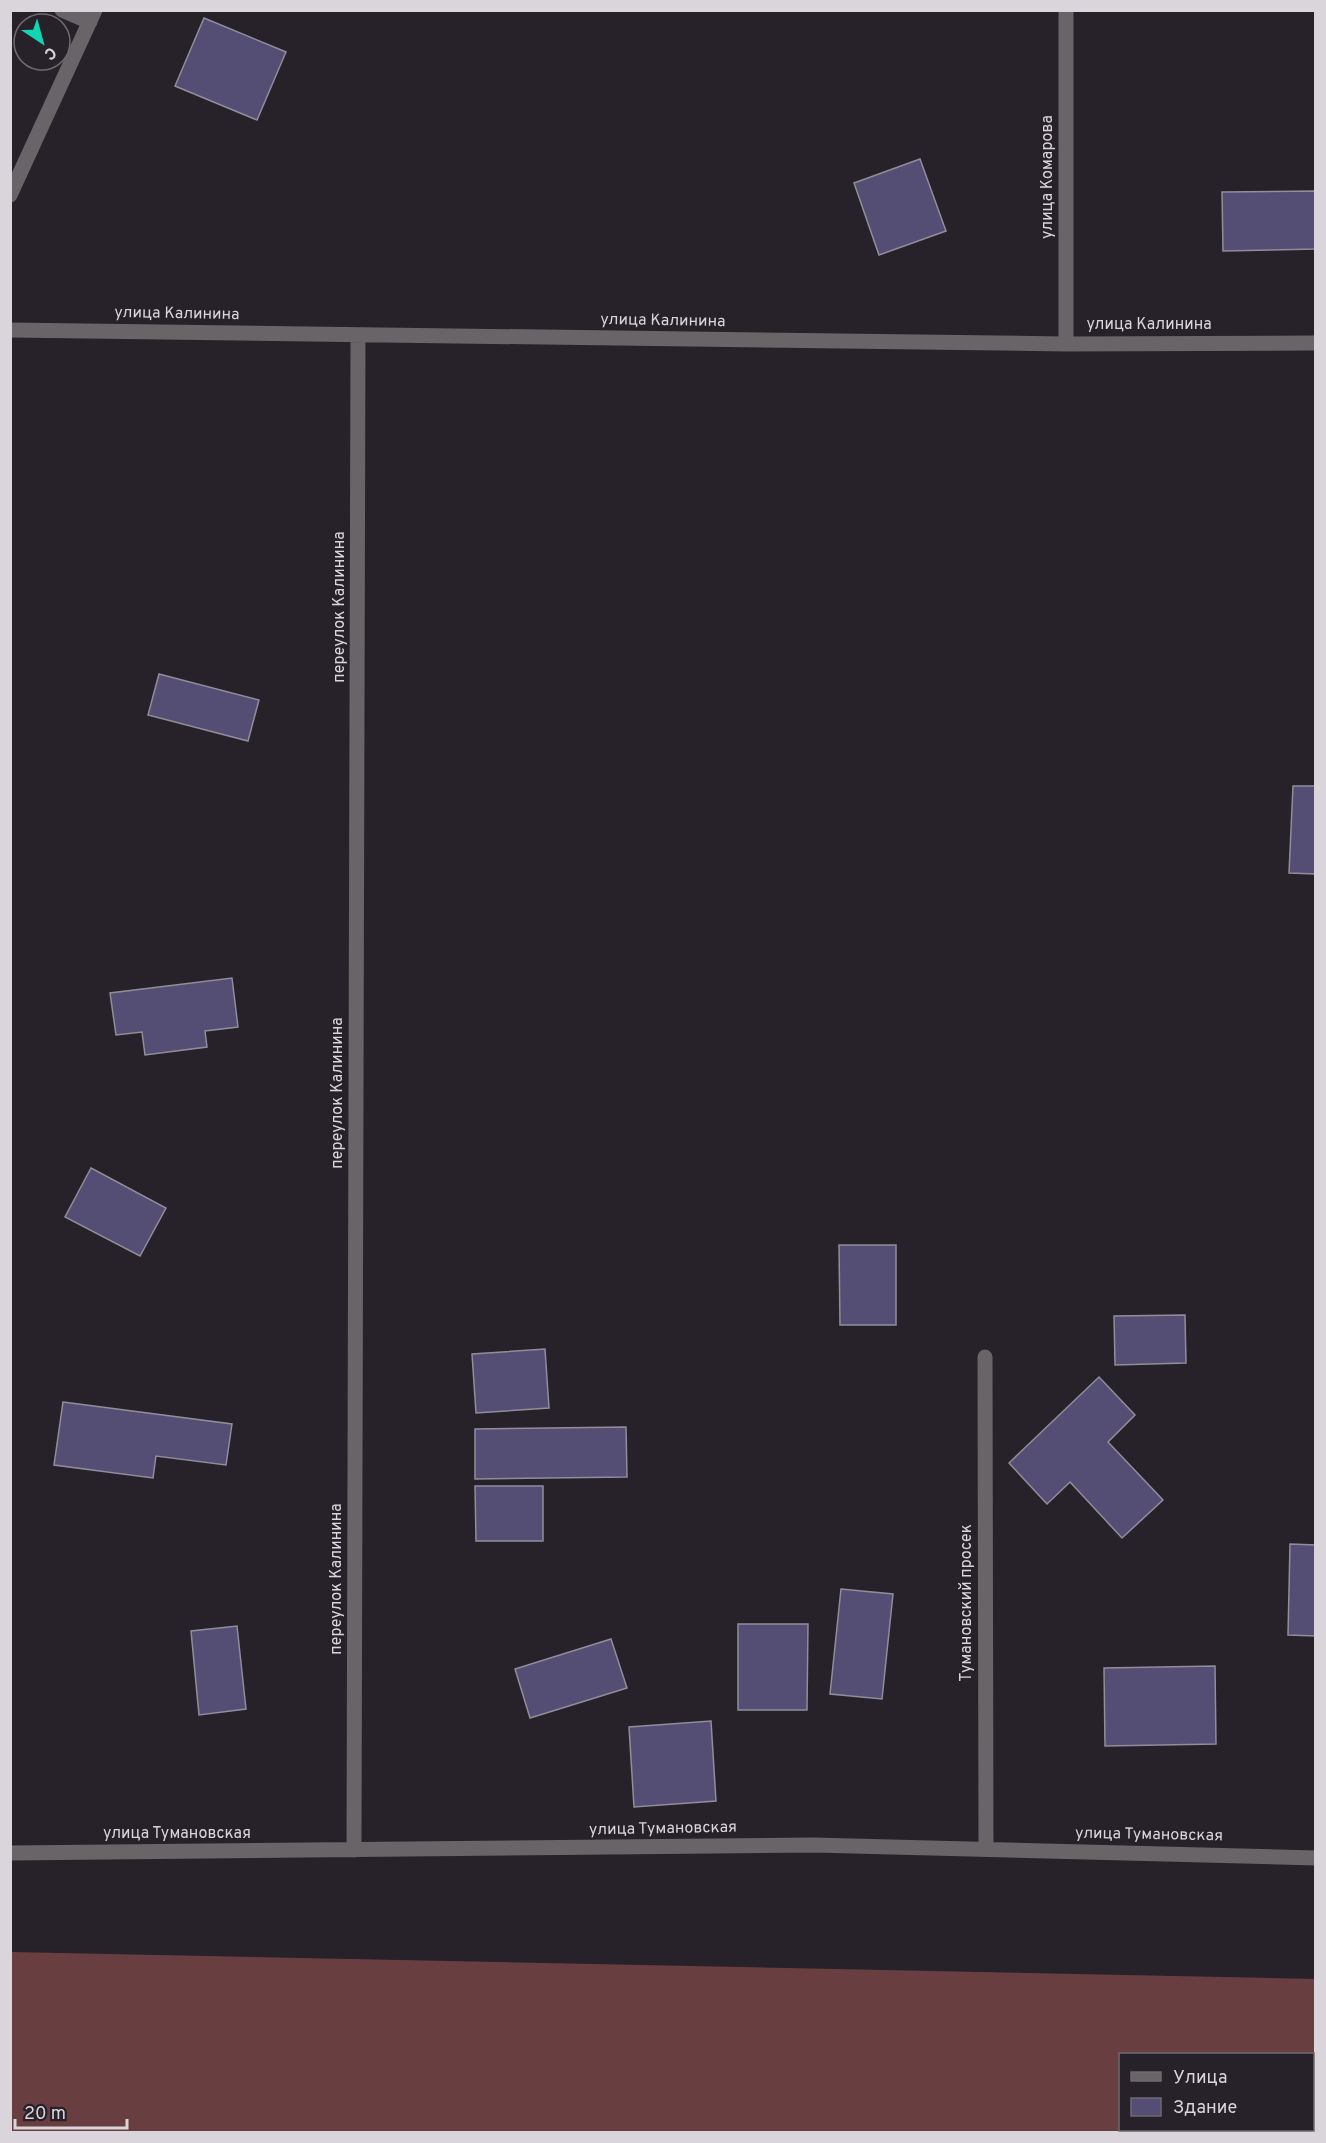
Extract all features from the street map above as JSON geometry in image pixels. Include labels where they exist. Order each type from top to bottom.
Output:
[{"type":"street","points":[[10,195],[93,16],[62,10]]},
{"type":"street","name":"улица Комарова","points":[[1066,10],[1066,344]]},
{"type":"street","name":"улица Калинина","points":[[10,330],[1066,344],[1316,342]]},
{"type":"street","name":"переулок Калинина","points":[[354,1850],[358,335]]},
{"type":"street","name":"Тумановский просек","points":[[985,1357],[986,1850]]},
{"type":"street","name":"улица Тумановская","points":[[10,1853],[814,1845],[1316,1857]]},
{"type":"shaded area","points":[[11,1952],[1315,1979],[1315,2132],[11,2132]]},
{"type":"building","points":[[204,18],[286,52],[257,120],[175,86]]},
{"type":"building","points":[[920,159],[946,231],[879,255],[854,183]]},
{"type":"building","points":[[1316,191],[1316,249],[1223,251],[1222,192]]},
{"type":"building","points":[[159,674],[259,700],[248,741],[148,715]]},
{"type":"building","points":[[1293,786],[1316,786],[1316,874],[1289,873]]},
{"type":"building","points":[[232,978],[238,1027],[205,1031],[207,1047],[145,1055],[142,1032],[116,1035],[110,993]]},
{"type":"building","points":[[91,1168],[166,1208],[140,1256],[65,1217]]},
{"type":"building","points":[[839,1245],[896,1245],[896,1325],[840,1325]]},
{"type":"building","points":[[1185,1315],[1186,1363],[1115,1365],[1114,1316]]},
{"type":"building","points":[[545,1349],[549,1408],[476,1413],[472,1354]]},
{"type":"building","points":[[1099,1377],[1135,1415],[1108,1442],[1163,1500],[1122,1538],[1070,1482],[1047,1504],[1009,1463]]},
{"type":"building","points":[[63,1402],[232,1424],[226,1465],[156,1456],[153,1478],[54,1465]]},
{"type":"building","points":[[626,1427],[627,1477],[475,1479],[475,1429]]},
{"type":"building","points":[[475,1486],[543,1486],[543,1541],[476,1541]]},
{"type":"building","points":[[1290,1544],[1316,1545],[1316,1636],[1288,1635]]},
{"type":"building","points":[[841,1589],[893,1594],[882,1699],[830,1694]]},
{"type":"building","points":[[738,1624],[808,1624],[807,1710],[738,1710]]},
{"type":"building","points":[[237,1626],[246,1709],[199,1715],[191,1631]]},
{"type":"building","points":[[611,1639],[627,1688],[530,1718],[515,1669]]},
{"type":"building","points":[[1215,1666],[1216,1744],[1105,1746],[1104,1668]]},
{"type":"building","points":[[711,1721],[716,1801],[634,1807],[629,1727]]}]
